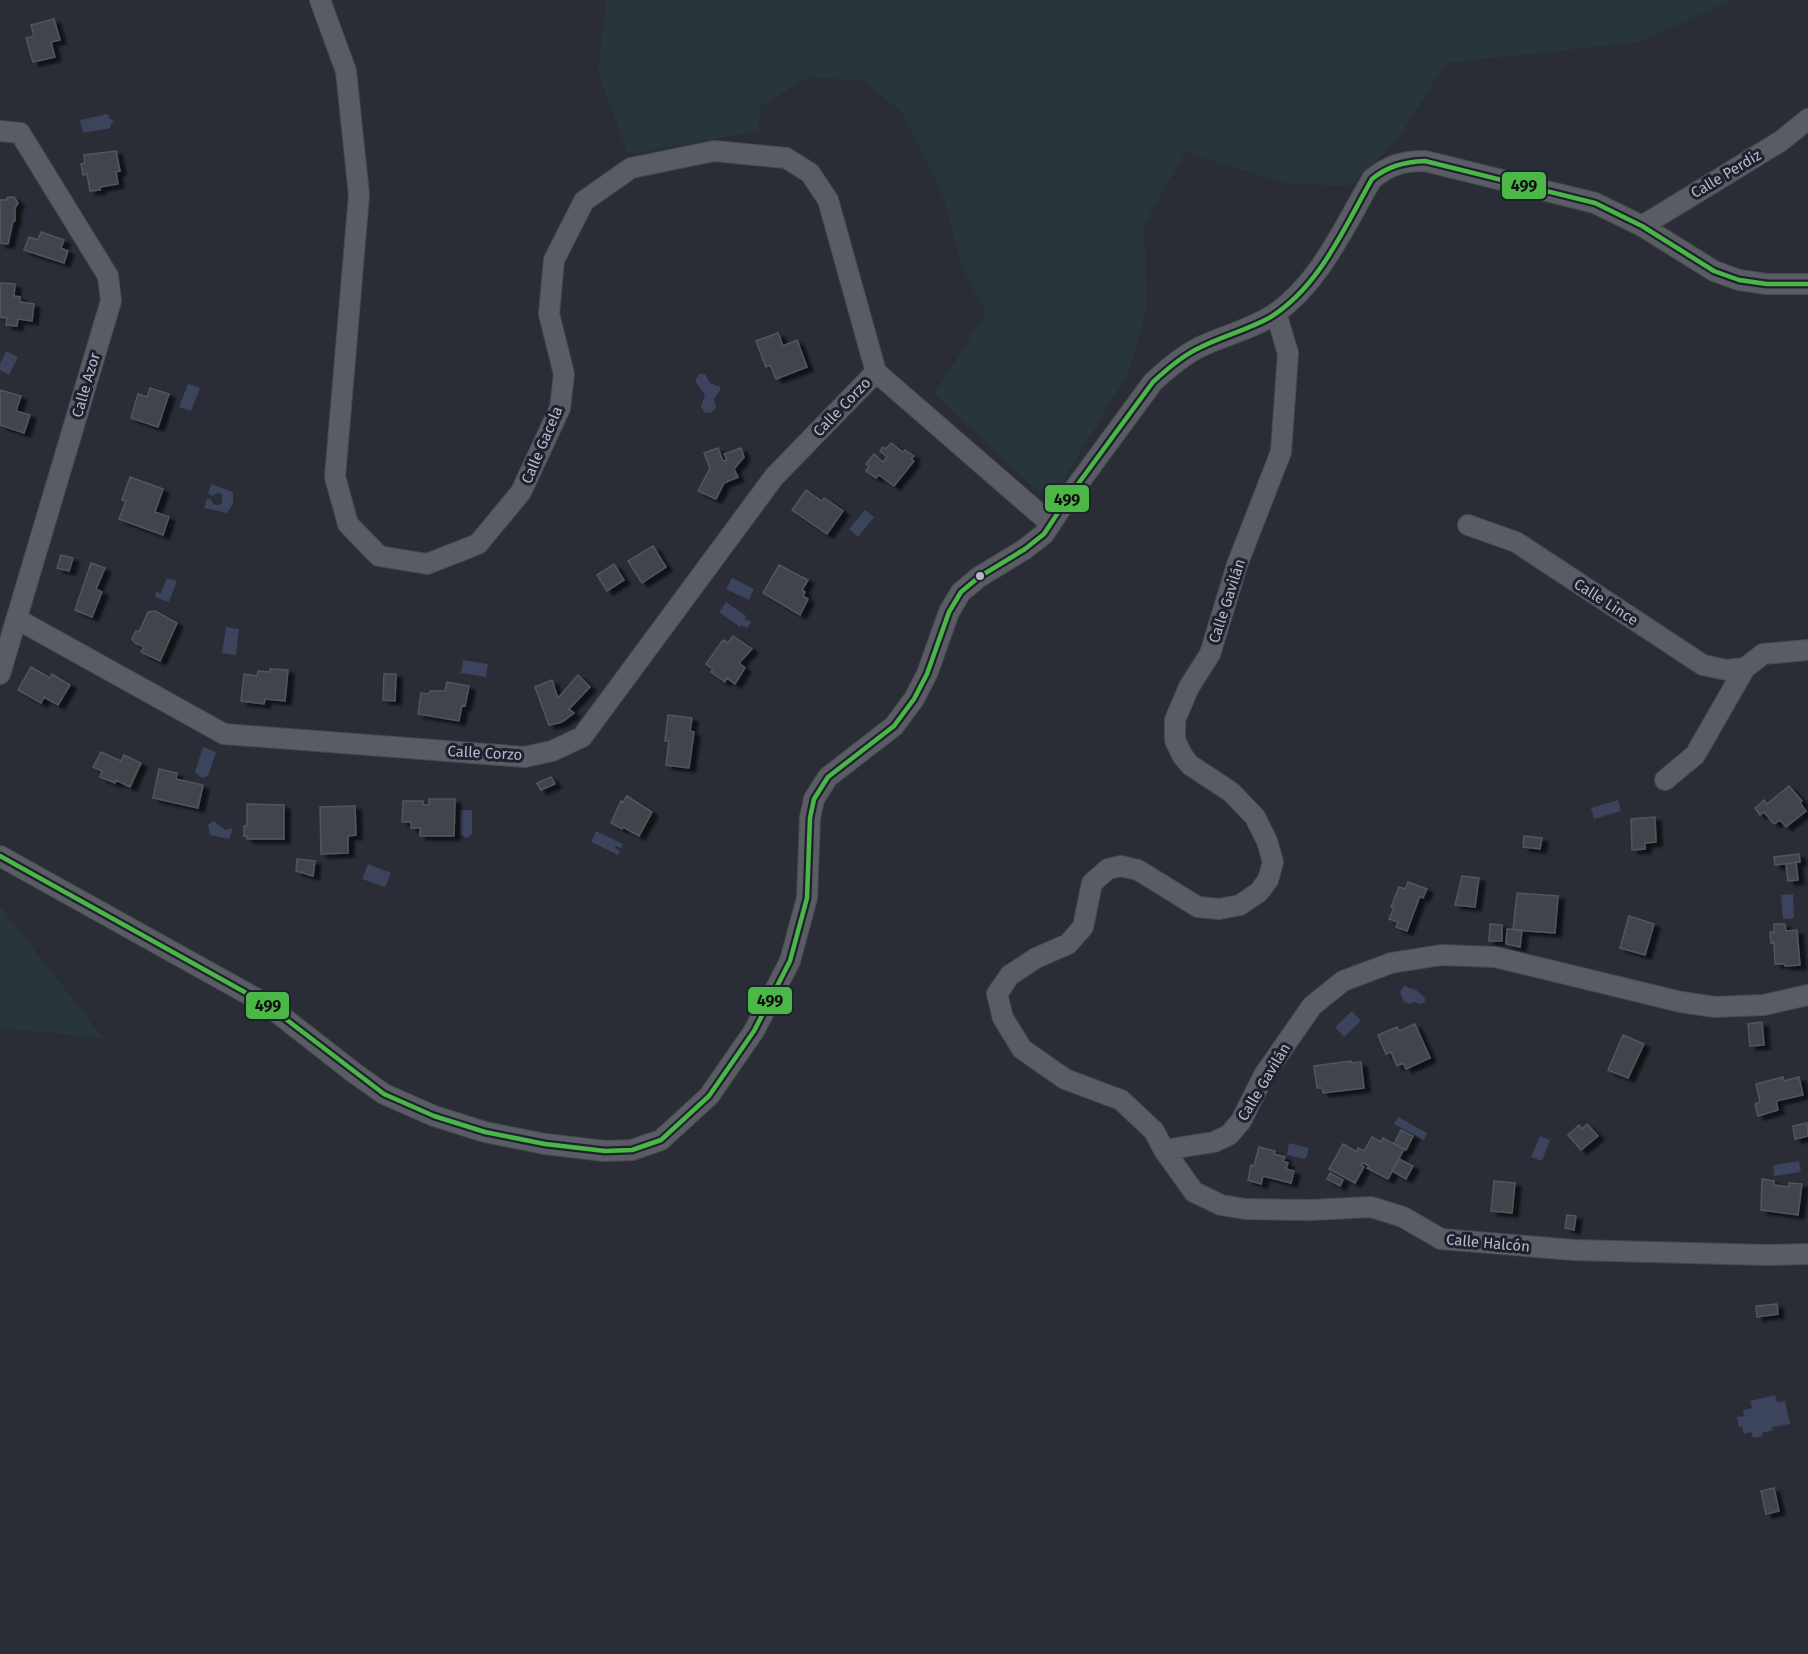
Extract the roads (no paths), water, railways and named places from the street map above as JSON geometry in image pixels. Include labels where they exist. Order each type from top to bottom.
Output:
[{"type":"street","name":"Calle Gacela","points":[[320,0],[346,70],[359,195],[335,477],[348,524],[379,556],[427,564],[478,544],[521,492],[560,408],[564,374],[549,314],[554,260],[584,201],[631,168],[714,151],[786,158],[810,173],[828,200],[876,372]]},
{"type":"street","name":"Calle Perdiz","points":[[1642,226],[1781,141],[1808,119]]},
{"type":"street","name":"Calle Azor","points":[[0,131],[20,133],[108,276],[111,301],[0,674]]},
{"type":"street","points":[[0,856],[266,1004],[384,1094],[434,1116],[485,1132],[545,1144],[605,1151],[632,1150],[661,1140],[709,1096],[754,1030],[790,961],[807,898],[810,818],[814,799],[828,777],[894,726],[914,699],[927,674],[948,612],[961,592],[979,577],[1025,549],[1044,534],[1086,472],[1161,374],[1186,354],[1276,313],[1299,292],[1326,259],[1372,179],[1393,165],[1408,161],[1425,161],[1595,203],[1642,226],[1714,271],[1739,280],[1767,284],[1808,284]]},
{"type":"street","name":"Calle Gavilán","points":[[1276,313],[1288,353],[1281,452],[1237,565],[1210,654],[1189,687],[1175,720],[1175,740],[1190,765],[1231,792],[1256,817],[1267,841],[1273,862],[1268,880],[1259,892],[1239,905],[1219,909],[1198,907],[1138,870],[1121,866],[1108,869],[1092,883],[1083,927],[1068,945],[1036,958],[1010,975],[997,994],[1003,1018],[1022,1049],[1065,1079],[1121,1100],[1154,1131],[1164,1150],[1214,1142],[1229,1135],[1241,1121],[1264,1076],[1312,1006],[1343,981],[1391,963],[1441,955],[1495,957],[1681,1002],[1715,1007],[1764,1005],[1808,995]]},
{"type":"street","points":[[876,372],[1051,524]]},
{"type":"street","name":"Calle Corzo","points":[[17,619],[224,734],[525,757],[552,752],[582,737],[774,477],[876,372]]},
{"type":"street","name":"Calle Lince","points":[[1468,525],[1516,542],[1703,665],[1727,670],[1746,668]]},
{"type":"street","points":[[1665,780],[1695,755],[1746,668],[1763,654],[1808,650]]},
{"type":"street","name":"Calle Halcón","points":[[1164,1150],[1194,1192],[1221,1205],[1245,1209],[1310,1210],[1371,1207],[1403,1217],[1441,1239],[1574,1250],[1808,1254]]},
{"type":"water","points":[[108,114],[109,118],[114,121],[111,128],[83,133],[80,120]]},
{"type":"water","points":[[6,351],[18,357],[9,375],[0,370],[0,364]]},
{"type":"water","points":[[699,374],[705,374],[710,383],[720,387],[714,399],[716,408],[711,413],[704,412],[701,407],[705,395],[695,381]]},
{"type":"water","points":[[188,384],[200,388],[191,411],[179,407]]},
{"type":"water","points":[[211,484],[233,492],[233,504],[227,513],[204,508],[207,498],[212,500],[213,504],[222,503],[222,494],[216,493],[213,496],[208,494]]},
{"type":"water","points":[[865,510],[874,517],[858,537],[849,529]]},
{"type":"water","points":[[167,578],[177,581],[169,602],[155,597],[156,592],[161,593]]},
{"type":"water","points":[[732,578],[754,589],[749,600],[726,589]]},
{"type":"water","points":[[726,602],[751,622],[747,628],[741,625],[740,627],[719,612]]},
{"type":"water","points":[[226,627],[239,629],[236,655],[222,653]]},
{"type":"water","points":[[463,660],[488,664],[486,677],[462,673],[458,675],[461,672]]},
{"type":"water","points":[[203,747],[216,752],[208,776],[202,778],[195,772]]},
{"type":"water","points":[[1618,800],[1621,811],[1594,819],[1591,808]]},
{"type":"water","points":[[460,810],[472,810],[472,834],[467,838],[460,834]]},
{"type":"water","points":[[214,821],[225,830],[233,828],[229,839],[210,835],[208,825]]},
{"type":"water","points":[[596,831],[623,844],[621,848],[616,846],[615,848],[620,851],[618,855],[591,842]]},
{"type":"water","points":[[368,864],[391,873],[385,887],[362,879]]},
{"type":"water","points":[[1793,894],[1794,918],[1783,919],[1781,895]]},
{"type":"water","points":[[1404,986],[1416,990],[1425,998],[1425,1002],[1410,1004],[1404,1002],[1400,992]]},
{"type":"water","points":[[1352,1011],[1361,1021],[1344,1037],[1335,1027]]},
{"type":"water","points":[[1398,1117],[1427,1133],[1424,1140],[1394,1124]]},
{"type":"water","points":[[1540,1136],[1550,1140],[1542,1161],[1531,1157]]},
{"type":"water","points":[[1289,1143],[1309,1148],[1306,1159],[1287,1155]]},
{"type":"water","points":[[1799,1161],[1801,1172],[1774,1176],[1773,1165]]},
{"type":"water","points":[[1775,1395],[1777,1402],[1785,1401],[1790,1424],[1772,1427],[1773,1430],[1762,1433],[1763,1436],[1753,1438],[1751,1432],[1744,1434],[1742,1427],[1739,1427],[1737,1417],[1744,1416],[1743,1410],[1752,1408],[1750,1401]]}]
